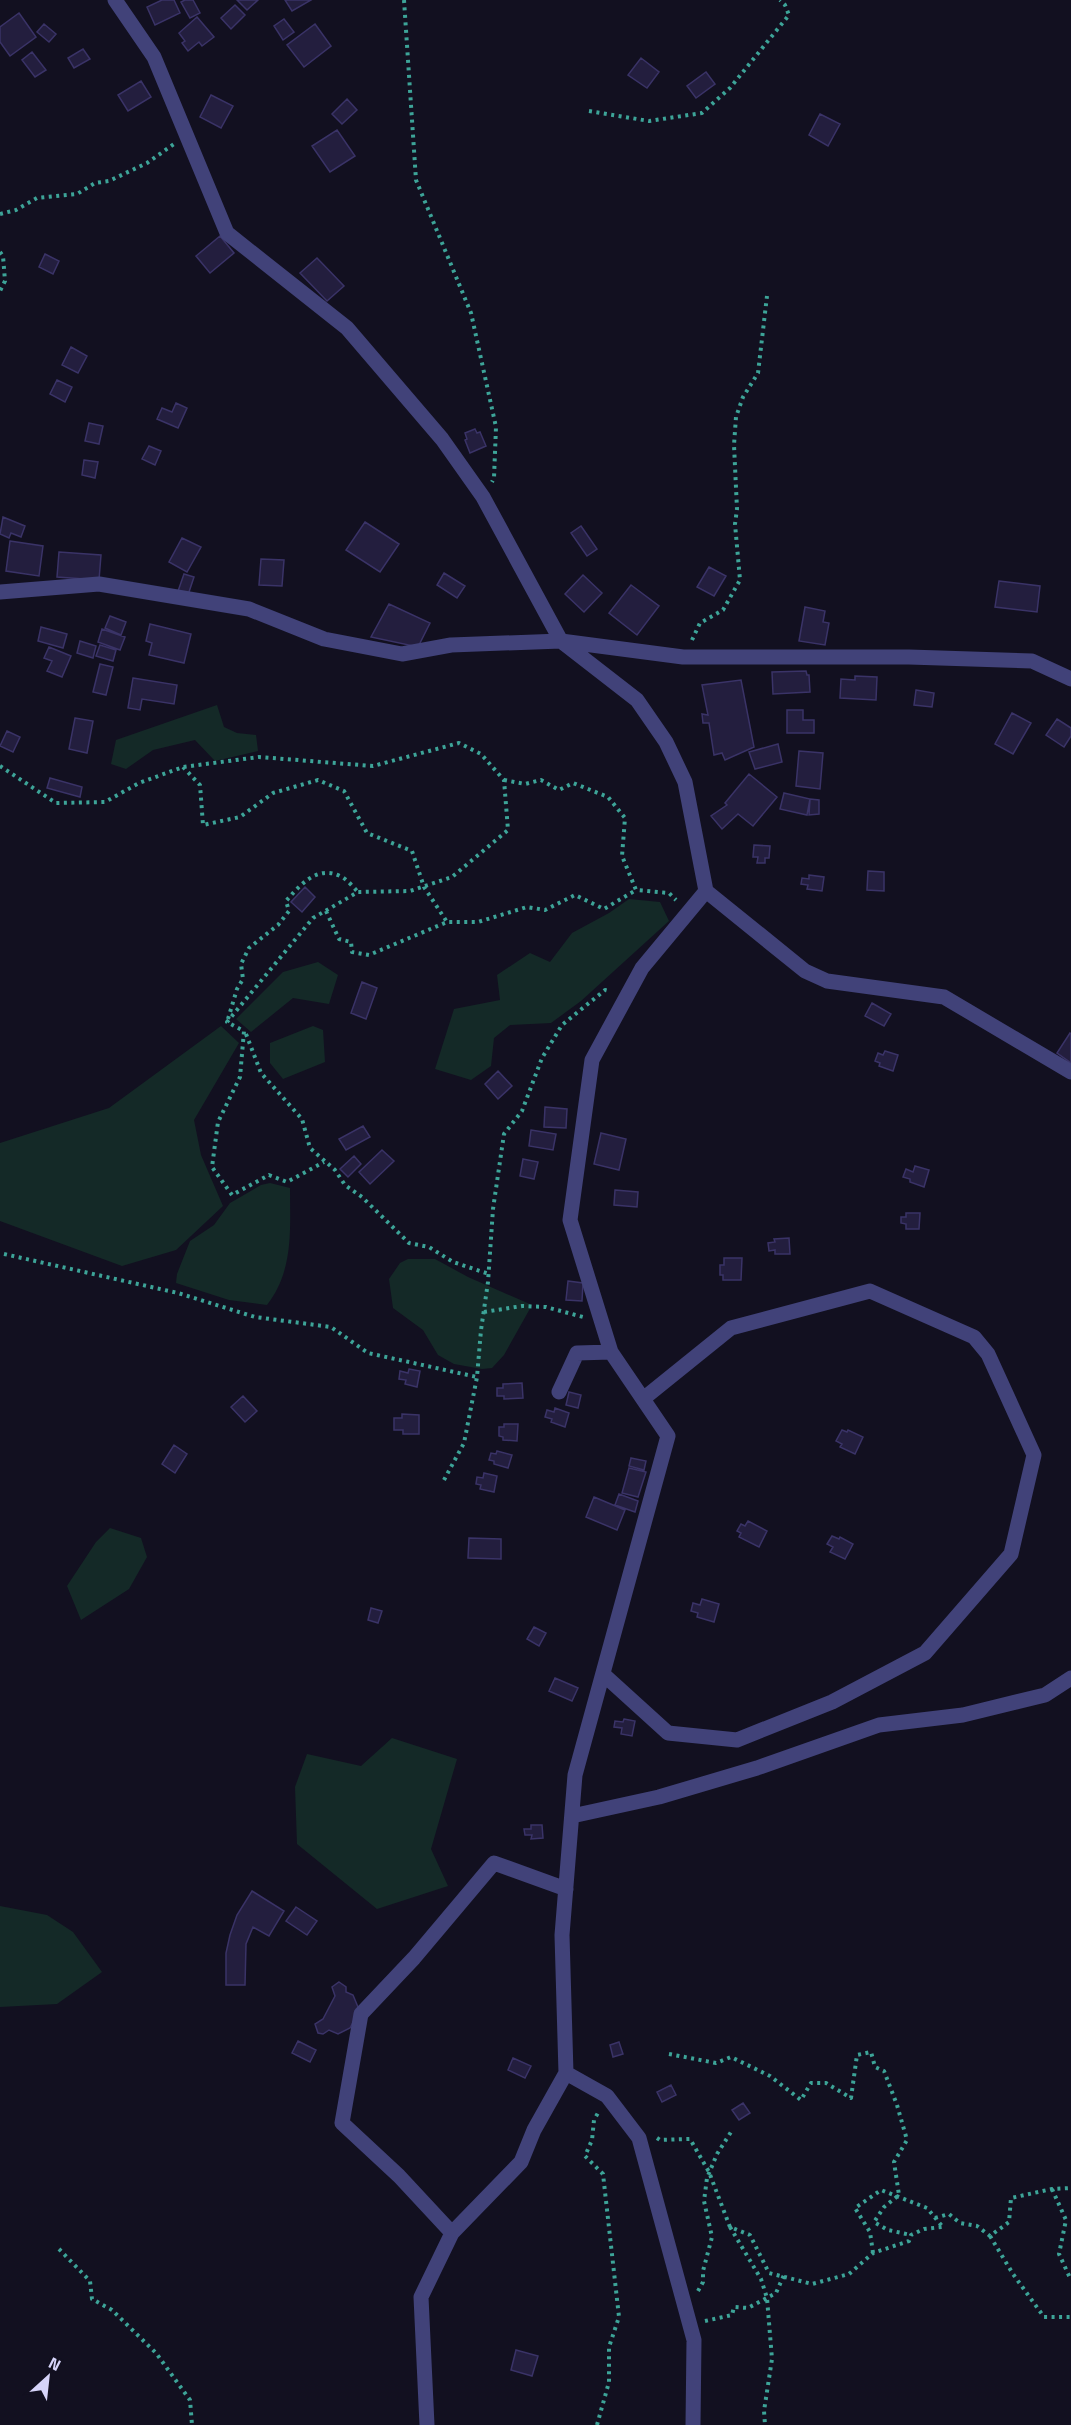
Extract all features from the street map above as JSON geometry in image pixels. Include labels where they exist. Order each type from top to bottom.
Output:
[{"type":"street","points":[[115,0],[154,57],[227,233],[347,328],[442,438],[483,496],[561,641],[637,700],[666,742],[686,782],[706,891],[805,971],[827,981],[944,997],[1071,1072]]},
{"type":"street","points":[[0,592],[99,584],[249,609],[324,639],[402,654],[451,645],[561,641],[683,657],[909,657],[1032,661],[1071,679]]},
{"type":"street","points":[[427,2425],[420,2297],[452,2233],[521,2162],[534,2130],[566,2073],[562,1935],[575,1775],[668,1436],[611,1352],[570,1220],[592,1060],[642,968],[706,891]]},
{"type":"street","points":[[603,1674],[668,1733],[737,1740],[832,1702],[925,1653],[1011,1554],[1034,1455],[988,1354],[974,1337],[870,1291],[731,1328],[643,1399]]},
{"type":"street","points":[[559,1392],[577,1353],[611,1352]]},
{"type":"street","points":[[572,1816],[681,1791],[757,1768],[879,1725],[963,1715],[1045,1695],[1071,1678]]},
{"type":"street","points":[[452,2233],[399,2176],[342,2123],[361,2014],[414,1958],[494,1863],[566,1889]]},
{"type":"street","points":[[566,2073],[607,2096],[639,2138],[694,2340],[693,2425]]},
{"type":"path","points":[[404,0],[416,180],[471,313],[496,427],[494,478],[483,496]]},
{"type":"path","points":[[589,111],[649,121],[702,114],[730,88],[789,15],[780,0]]},
{"type":"path","points":[[0,214],[16,210],[37,198],[77,194],[95,183],[109,181],[147,163],[187,135]]},
{"type":"path","points":[[0,252],[3,256],[5,281],[0,291]]},
{"type":"path","points":[[683,657],[700,623],[723,610],[740,580],[735,524],[737,509],[734,445],[736,417],[743,397],[758,373],[767,296]]},
{"type":"path","points":[[0,766],[56,803],[105,802],[139,783],[183,767],[260,757],[373,765],[459,743],[481,754],[504,780],[508,830],[452,877],[410,891],[358,892],[313,918],[227,1022]]},
{"type":"path","points":[[183,767],[200,785],[203,825],[240,817],[273,793],[318,780],[344,791],[367,833],[412,851],[424,886],[447,922]]},
{"type":"path","points":[[504,780],[525,784],[541,780],[559,790],[573,783],[608,798],[625,818],[622,856],[636,890]]},
{"type":"path","points":[[227,1022],[237,989],[243,978],[241,964],[249,948],[278,926],[289,911],[286,901],[299,886],[311,876],[327,872],[341,876],[358,892]]},
{"type":"path","points":[[326,911],[339,939],[351,942],[352,952],[369,955],[447,922],[478,922],[527,907],[545,910],[575,895],[604,909],[636,890],[669,893],[688,913]]},
{"type":"path","points":[[444,1480],[464,1443],[477,1377],[489,1274],[493,1209],[504,1134],[522,1111],[542,1058],[562,1025],[605,990],[628,994]]},
{"type":"path","points":[[227,1022],[244,1030],[261,1073],[302,1119],[310,1148],[335,1170],[345,1185],[362,1197],[409,1242],[429,1247],[453,1262],[489,1274]]},
{"type":"path","points":[[244,1030],[240,1077],[218,1122],[212,1167],[232,1195],[269,1175],[287,1182],[324,1162]]},
{"type":"path","points":[[4,1254],[178,1293],[255,1317],[331,1327],[368,1353],[477,1377]]},
{"type":"path","points":[[484,1312],[522,1306],[546,1307],[602,1321]]},
{"type":"path","points":[[669,2054],[716,2063],[731,2057],[770,2076],[801,2100],[811,2083],[826,2083],[851,2098],[857,2055],[871,2052],[875,2067],[884,2071],[907,2140],[894,2162],[899,2195]]},
{"type":"path","points":[[597,2425],[609,2382],[609,2347],[619,2317],[603,2174],[585,2156],[592,2140],[594,2120],[607,2096]]},
{"type":"path","points":[[686,2309],[703,2282],[703,2271],[712,2237],[704,2201],[709,2172],[731,2132]]},
{"type":"path","points":[[651,2133],[660,2140],[690,2139],[709,2172],[730,2227],[761,2279],[767,2298],[772,2358],[764,2411],[765,2425]]},
{"type":"path","points":[[990,2236],[1009,2222],[1011,2198],[1052,2189],[1071,2188]]},
{"type":"path","points":[[1052,2189],[1066,2220],[1059,2254],[1071,2280]]},
{"type":"path","points":[[873,2253],[870,2232],[855,2208],[881,2190],[899,2195],[927,2208],[942,2227],[924,2229],[911,2235],[888,2230],[874,2222],[884,2207],[899,2195]]},
{"type":"path","points":[[935,2218],[949,2214],[960,2223],[977,2226],[990,2236],[1013,2274],[1044,2317],[1071,2317]]},
{"type":"path","points":[[730,2227],[750,2235],[769,2273],[812,2284],[849,2274],[873,2253],[909,2241],[911,2235]]},
{"type":"path","points":[[59,2249],[90,2281],[92,2299],[112,2310],[156,2353],[190,2400],[192,2425]]},
{"type":"path","points":[[690,2326],[732,2315],[734,2307],[748,2308],[767,2298],[776,2293],[784,2275]]},
{"type":"green space","points":[[217,705],[224,727],[237,733],[256,735],[258,751],[215,761],[195,740],[153,750],[126,769],[111,764],[116,740]]},
{"type":"green space","points":[[629,899],[660,902],[669,921],[581,1001],[551,1023],[510,1025],[494,1038],[491,1066],[471,1080],[435,1069],[454,1009],[500,1000],[497,975],[530,953],[550,962],[572,933]]},
{"type":"green space","points":[[318,962],[338,975],[329,1004],[293,998],[251,1032],[236,1019],[283,972]]},
{"type":"green space","points":[[221,1026],[239,1043],[194,1120],[201,1155],[223,1206],[176,1250],[122,1266],[0,1221],[0,1143],[109,1108]]},
{"type":"green space","points":[[313,1026],[323,1030],[325,1062],[283,1079],[270,1063],[270,1043]]},
{"type":"green space","points":[[270,1183],[290,1188],[290,1234],[282,1278],[267,1305],[229,1300],[176,1283],[177,1274],[190,1241],[214,1225],[230,1203],[261,1185]]},
{"type":"green space","points":[[408,1259],[435,1259],[468,1277],[532,1305],[504,1355],[492,1368],[482,1369],[454,1364],[438,1355],[423,1330],[393,1308],[389,1279],[400,1263]]},
{"type":"green space","points":[[110,1528],[141,1538],[147,1557],[129,1589],[81,1620],[67,1586],[96,1542]]},
{"type":"green space","points":[[392,1738],[457,1759],[431,1849],[448,1886],[377,1909],[297,1844],[295,1787],[307,1754],[361,1766]]},
{"type":"green space","points":[[0,1906],[47,1915],[73,1932],[102,1972],[57,2004],[0,2007]]},
{"type":"building","points":[[162,0],[174,0],[180,13],[155,25],[147,7]]},
{"type":"building","points":[[193,0],[200,13],[190,18],[181,2]]},
{"type":"building","points":[[237,0],[258,0],[247,10]]},
{"type":"building","points":[[285,0],[311,0],[292,11]]},
{"type":"building","points":[[235,5],[245,15],[231,29],[221,18]]},
{"type":"building","points":[[19,13],[36,37],[10,56],[0,42],[0,27]]},
{"type":"building","points":[[197,17],[214,37],[202,46],[199,42],[188,51],[179,33]]},
{"type":"building","points":[[284,19],[294,32],[283,40],[274,26]]},
{"type":"building","points":[[44,24],[56,34],[49,42],[37,32]]},
{"type":"building","points":[[315,24],[331,46],[304,67],[287,45]]},
{"type":"building","points":[[83,49],[90,59],[74,68],[68,58]]},
{"type":"building","points":[[32,52],[46,70],[35,77],[22,60]]},
{"type":"building","points":[[641,58],[659,72],[647,88],[628,75]]},
{"type":"building","points":[[706,72],[715,84],[696,98],[687,86]]},
{"type":"building","points":[[141,81],[151,97],[128,111],[118,95]]},
{"type":"building","points":[[211,95],[233,106],[221,128],[200,117]]},
{"type":"building","points":[[347,99],[357,110],[342,124],[332,114]]},
{"type":"building","points":[[820,114],[840,124],[828,146],[809,135]]},
{"type":"building","points":[[337,130],[355,156],[330,172],[312,146]]},
{"type":"building","points":[[220,236],[234,253],[210,273],[196,256]]},
{"type":"building","points":[[45,254],[59,261],[53,274],[39,267]]},
{"type":"building","points":[[317,258],[344,286],[327,301],[300,273]]},
{"type":"building","points":[[71,347],[87,356],[78,373],[62,365]]},
{"type":"building","points":[[57,380],[72,387],[65,402],[50,394]]},
{"type":"building","points":[[176,403],[187,408],[178,428],[157,419],[162,408],[172,412]]},
{"type":"building","points":[[89,423],[103,426],[99,444],[85,441]]},
{"type":"building","points":[[475,429],[477,433],[480,432],[486,446],[470,453],[465,433]]},
{"type":"building","points":[[149,446],[161,451],[155,465],[142,459]]},
{"type":"building","points":[[84,460],[98,462],[95,478],[82,475]]},
{"type":"building","points":[[3,517],[25,526],[21,537],[11,533],[9,538],[0,534]]},
{"type":"building","points":[[365,522],[399,544],[380,572],[346,550]]},
{"type":"building","points":[[581,526],[597,549],[587,556],[571,533]]},
{"type":"building","points":[[182,538],[201,547],[187,572],[169,562]]},
{"type":"building","points":[[10,541],[43,546],[39,576],[6,571]]},
{"type":"building","points":[[59,552],[101,555],[99,580],[57,577]]},
{"type":"building","points":[[261,559],[284,560],[282,586],[259,585]]},
{"type":"building","points":[[709,567],[726,576],[714,596],[697,587]]},
{"type":"building","points":[[444,573],[465,586],[457,598],[437,585]]},
{"type":"building","points":[[184,574],[194,577],[187,598],[177,594]]},
{"type":"building","points":[[583,575],[602,593],[584,612],[565,594]]},
{"type":"building","points":[[999,581],[1040,586],[1037,612],[995,607]]},
{"type":"building","points":[[631,585],[659,606],[637,635],[609,613]]},
{"type":"building","points":[[389,604],[430,623],[418,647],[371,637]]},
{"type":"building","points":[[805,607],[825,611],[823,622],[829,623],[825,645],[799,641]]},
{"type":"building","points":[[110,616],[126,622],[121,635],[105,628]]},
{"type":"building","points":[[150,624],[191,634],[184,663],[149,655],[152,643],[146,641]]},
{"type":"building","points":[[41,627],[67,634],[63,648],[38,641]]},
{"type":"building","points":[[102,629],[125,637],[120,650],[98,642]]},
{"type":"building","points":[[80,641],[96,646],[93,658],[77,653]]},
{"type":"building","points":[[100,645],[116,650],[113,661],[96,656]]},
{"type":"building","points":[[49,647],[71,656],[62,677],[47,671],[52,661],[44,658]]},
{"type":"building","points":[[100,664],[113,667],[106,695],[93,692]]},
{"type":"building","points":[[806,671],[809,675],[810,692],[773,694],[772,672]]},
{"type":"building","points":[[855,676],[877,677],[876,700],[840,698],[841,679],[855,680]]},
{"type":"building","points":[[133,678],[177,685],[174,704],[142,699],[140,710],[128,708]]},
{"type":"building","points":[[741,680],[754,747],[725,760],[722,753],[714,755],[709,723],[703,723],[702,714],[708,715],[702,685]]},
{"type":"building","points":[[916,690],[934,693],[932,707],[914,705]]},
{"type":"building","points":[[787,710],[803,710],[803,720],[814,720],[814,733],[787,733]]},
{"type":"building","points":[[1012,713],[1031,723],[1013,754],[995,744]]},
{"type":"building","points":[[75,718],[93,721],[87,753],[69,749]]},
{"type":"building","points":[[1057,719],[1071,728],[1071,736],[1064,747],[1046,735]]},
{"type":"building","points":[[7,731],[20,737],[13,752],[0,746]]},
{"type":"building","points":[[778,744],[782,762],[755,769],[749,752]]},
{"type":"building","points":[[799,751],[823,753],[820,789],[796,786]]},
{"type":"building","points":[[749,774],[777,797],[753,826],[738,814],[722,829],[711,816],[727,805],[725,803]]},
{"type":"building","points":[[50,778],[82,787],[80,797],[47,788]]},
{"type":"building","points":[[784,793],[810,799],[807,815],[780,809]]},
{"type":"building","points":[[810,799],[819,800],[819,814],[809,815]]},
{"type":"building","points":[[754,845],[770,846],[769,858],[765,858],[765,863],[757,863],[758,857],[753,857]]},
{"type":"building","points":[[868,871],[884,872],[884,891],[867,890]]},
{"type":"building","points":[[809,875],[824,877],[822,891],[807,889],[808,885],[801,884],[802,878],[809,879]]},
{"type":"building","points":[[305,887],[315,897],[302,912],[291,902]]},
{"type":"building","points":[[362,982],[377,988],[366,1019],[351,1013]]},
{"type":"building","points":[[872,1003],[891,1014],[884,1026],[865,1016]]},
{"type":"building","points":[[1071,1034],[1071,1063],[1057,1053]]},
{"type":"building","points":[[885,1051],[898,1055],[893,1071],[879,1066],[880,1063],[875,1061],[878,1053],[883,1055]]},
{"type":"building","points":[[498,1071],[512,1086],[498,1099],[485,1084]]},
{"type":"building","points":[[545,1107],[567,1109],[566,1128],[544,1127]]},
{"type":"building","points":[[363,1126],[370,1137],[346,1150],[339,1139]]},
{"type":"building","points":[[531,1130],[556,1134],[553,1150],[529,1146]]},
{"type":"building","points":[[601,1133],[626,1139],[619,1170],[594,1164]]},
{"type":"building","points":[[382,1150],[394,1161],[370,1184],[359,1172]]},
{"type":"building","points":[[354,1156],[361,1164],[348,1177],[340,1169]]},
{"type":"building","points":[[523,1159],[538,1162],[534,1179],[520,1176]]},
{"type":"building","points":[[915,1166],[929,1170],[924,1187],[903,1177],[906,1169],[913,1172]]},
{"type":"building","points":[[615,1190],[638,1192],[637,1207],[614,1205]]},
{"type":"building","points":[[906,1213],[920,1213],[919,1229],[906,1229],[906,1224],[901,1223],[901,1217],[906,1217]]},
{"type":"building","points":[[789,1238],[790,1254],[775,1254],[775,1250],[769,1251],[768,1243],[775,1242],[774,1239]]},
{"type":"building","points":[[724,1258],[742,1258],[741,1280],[723,1280],[723,1275],[720,1275],[720,1265],[724,1265]]},
{"type":"building","points":[[568,1281],[583,1283],[582,1301],[566,1300]]},
{"type":"building","points":[[409,1369],[420,1371],[417,1387],[405,1384],[406,1380],[399,1379],[400,1371],[408,1373]]},
{"type":"building","points":[[522,1383],[523,1398],[504,1399],[504,1396],[497,1396],[497,1388],[503,1388],[503,1384]]},
{"type":"building","points":[[569,1392],[581,1395],[578,1408],[566,1405]]},
{"type":"building","points":[[243,1396],[257,1411],[245,1422],[231,1407]]},
{"type":"building","points":[[555,1408],[569,1413],[565,1427],[545,1417],[547,1410],[554,1412]]},
{"type":"building","points":[[402,1414],[419,1415],[419,1434],[403,1434],[403,1430],[394,1430],[394,1418],[402,1418]]},
{"type":"building","points":[[504,1424],[518,1424],[517,1441],[503,1440],[503,1437],[499,1436],[499,1427],[504,1427]]},
{"type":"building","points":[[842,1430],[847,1432],[848,1430],[863,1437],[855,1454],[840,1447],[842,1444],[836,1441]]},
{"type":"building","points":[[174,1445],[187,1454],[175,1473],[162,1464]]},
{"type":"building","points":[[497,1451],[512,1455],[508,1468],[489,1460],[491,1453],[496,1454]]},
{"type":"building","points":[[631,1458],[646,1461],[644,1470],[629,1466]]},
{"type":"building","points":[[629,1468],[646,1472],[638,1497],[622,1493]]},
{"type":"building","points":[[484,1473],[497,1476],[494,1492],[480,1489],[481,1485],[476,1484],[477,1477],[483,1478]]},
{"type":"building","points":[[619,1494],[638,1501],[635,1512],[615,1505]]},
{"type":"building","points":[[594,1497],[625,1510],[617,1530],[586,1517]]},
{"type":"building","points":[[748,1521],[767,1531],[759,1547],[739,1537],[741,1533],[737,1531],[741,1524],[745,1526]]},
{"type":"building","points":[[832,1536],[839,1539],[840,1537],[853,1544],[845,1559],[830,1552],[833,1547],[827,1544]]},
{"type":"building","points":[[469,1538],[501,1539],[501,1559],[468,1558]]},
{"type":"building","points":[[702,1599],[719,1604],[714,1622],[697,1617],[698,1613],[691,1611],[693,1603],[700,1605]]},
{"type":"building","points":[[371,1608],[382,1611],[378,1623],[368,1620]]},
{"type":"building","points":[[534,1627],[546,1633],[539,1646],[527,1639]]},
{"type":"building","points":[[555,1678],[578,1688],[572,1701],[549,1691]]},
{"type":"building","points":[[624,1719],[635,1721],[632,1736],[621,1734],[622,1728],[614,1727],[615,1721],[623,1722]]},
{"type":"building","points":[[531,1825],[542,1825],[543,1838],[531,1839],[532,1835],[525,1835],[524,1829],[531,1829]]},
{"type":"building","points":[[252,1891],[284,1911],[269,1936],[253,1927],[246,1944],[245,1985],[226,1985],[226,1953],[230,1935],[237,1915]]},
{"type":"building","points":[[296,1907],[317,1921],[307,1935],[286,1921]]},
{"type":"building","points":[[339,1982],[346,1987],[346,1992],[353,1995],[358,2007],[357,2015],[350,2028],[338,2034],[329,2030],[323,2034],[318,2033],[315,2024],[323,2019],[335,1996],[332,1987]]},
{"type":"building","points":[[298,2041],[316,2050],[310,2062],[292,2053]]},
{"type":"building","points":[[619,2042],[623,2054],[613,2057],[610,2045]]},
{"type":"building","points":[[513,2058],[531,2066],[525,2078],[508,2070]]},
{"type":"building","points":[[671,2085],[676,2095],[662,2102],[657,2092]]},
{"type":"building","points":[[743,2103],[750,2113],[739,2120],[732,2110]]},
{"type":"building","points":[[516,2350],[538,2356],[532,2376],[511,2370]]}]
